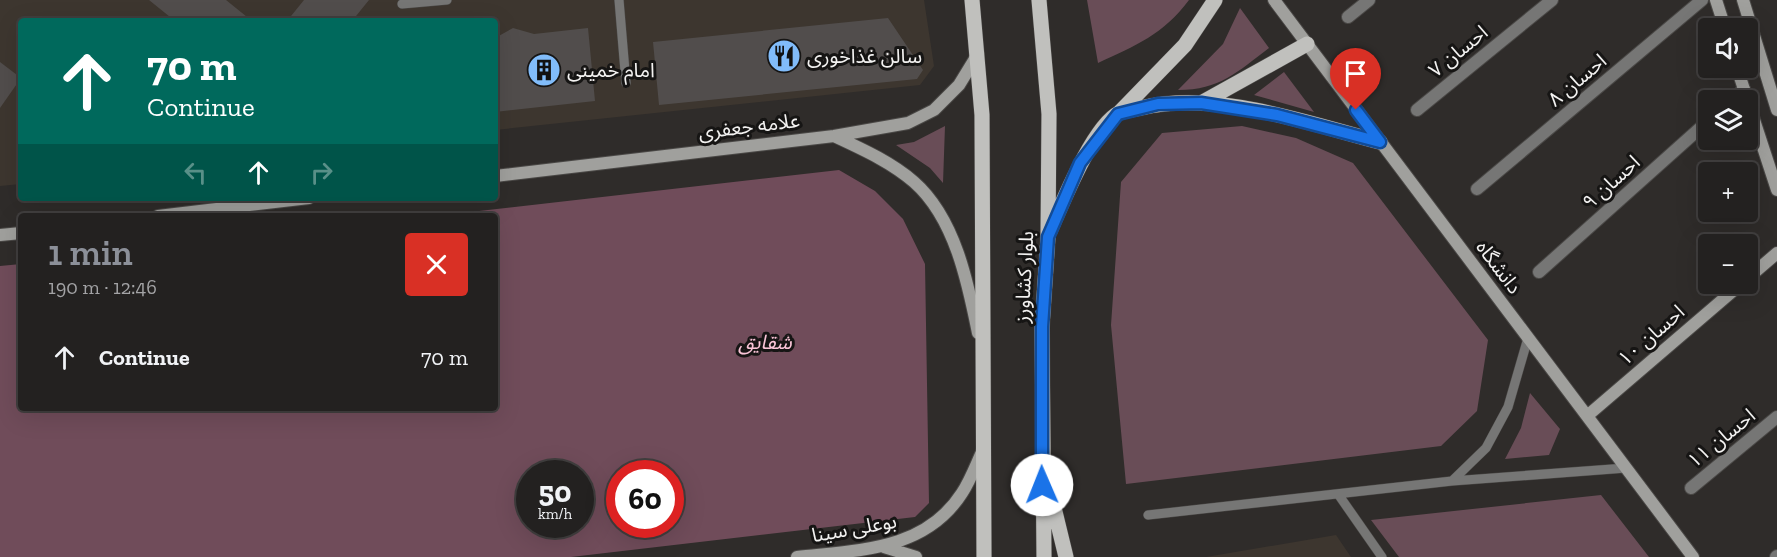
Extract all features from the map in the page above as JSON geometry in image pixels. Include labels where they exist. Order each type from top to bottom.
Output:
[{"type":"main road","name":"بلوار کشاورز","points":[[972,0],[982,115],[984,557]]},
{"type":"main road","name":"بلوار کشاورز","points":[[1039,0],[1049,114],[1048,237],[1042,327],[1044,557]]},
{"type":"main road","points":[[1048,237],[1080,163],[1118,114],[1185,45],[1215,0]]},
{"type":"main road","points":[[1201,103],[1307,44]]},
{"type":"main road","points":[[1118,114],[1158,104],[1201,103],[1277,115],[1380,142]]},
{"type":"main road","points":[[1042,461],[1066,557]]},
{"type":"street","name":"دانشگاه","points":[[1274,0],[1693,557]]},
{"type":"street","points":[[1348,17],[1369,0]]},
{"type":"street","name":"احسان ۷","points":[[1417,110],[1552,0]]},
{"type":"street","name":"احسان ۸","points":[[1477,189],[1702,0]]},
{"type":"street","points":[[1716,0],[1722,18]]},
{"type":"street","points":[[1743,0],[1773,78],[1777,110]]},
{"type":"street","name":"علامه جعفری","points":[[498,176],[834,135],[908,123],[934,110],[959,85],[978,54]]},
{"type":"street","points":[[1740,78],[1777,190]]},
{"type":"street","name":"احسان ۹","points":[[1539,272],[1698,130]]},
{"type":"street","points":[[834,135],[880,158],[916,183],[942,218],[959,253],[982,350]]},
{"type":"street","points":[[183,213],[284,201]]},
{"type":"street","points":[[0,235],[18,232]]},
{"type":"street","points":[[1758,269],[1777,253]]},
{"type":"street","name":"احسان ۱۰","points":[[1587,416],[1729,294]]},
{"type":"street","name":"احسان ۱۱","points":[[1691,488],[1777,417]]},
{"type":"street","name":"بوعلی سینا","points":[[797,557],[884,547],[916,537],[939,520],[962,494],[982,452]]},
{"type":"street","points":[[884,547],[916,557]]},
{"type":"lane","points":[[402,4],[447,0]]},
{"type":"lane","points":[[619,0],[626,83]]},
{"type":"lane","points":[[1452,481],[1486,448],[1508,407],[1528,338]]},
{"type":"lane","points":[[1148,515],[1452,481],[1626,468]]},
{"type":"lane","points":[[1338,494],[1382,557]]},
{"type":"shaded area","points":[[0,0],[924,0],[934,66],[920,85],[498,130],[498,18],[18,18],[18,184],[0,186]]},
{"type":"shaded area","points":[[1087,0],[1189,0],[1169,22],[1148,38],[1098,63]]},
{"type":"shaded area","points":[[1240,8],[1269,48],[1237,72],[1217,83],[1205,87],[1178,90],[1223,44]]},
{"type":"shaded area","points":[[1284,72],[1314,112],[1254,95]]},
{"type":"shaded area","points":[[945,126],[943,183],[930,168],[896,145],[914,142]]},
{"type":"shaded area","points":[[1242,126],[1296,138],[1353,163],[1488,340],[1477,411],[1441,446],[1126,484],[1111,325],[1121,182],[1162,133]]},
{"type":"shaded area","points":[[1530,393],[1560,429],[1549,455],[1505,459],[1521,428]]},
{"type":"shaded area","points":[[1601,495],[1649,557],[1399,557],[1371,520]]},
{"type":"shaded area","points":[[1336,535],[1351,557],[1206,557]]},
{"type":"green space","name":"شقایق","points":[[839,170],[875,191],[903,219],[925,264],[929,503],[915,517],[571,557],[0,557],[0,266],[18,264],[18,411],[498,411],[498,213],[461,213]]},
{"type":"building","points":[[149,0],[226,0],[248,18],[171,18]]},
{"type":"building","points":[[304,0],[369,0],[354,18],[289,18]]},
{"type":"building","name":"سالن غذاخوری","points":[[888,18],[923,70],[917,79],[659,105],[653,42]]},
{"type":"building","name":"امام خمینی","points":[[513,28],[534,34],[588,28],[595,101],[498,112],[498,36]]},
{"type":"building","points":[[0,62],[18,76],[18,82],[0,108]]},
{"type":"place","name":"سالن غذاخوری","points":[[784,56]]},
{"type":"place","name":"امام خمینی","points":[[544,70]]},
{"type":"route","points":[[1042,485],[1042,327],[1048,237],[1080,163],[1098,136],[1118,114],[1158,104],[1201,103],[1277,115],[1380,142],[1356,110]]}]
